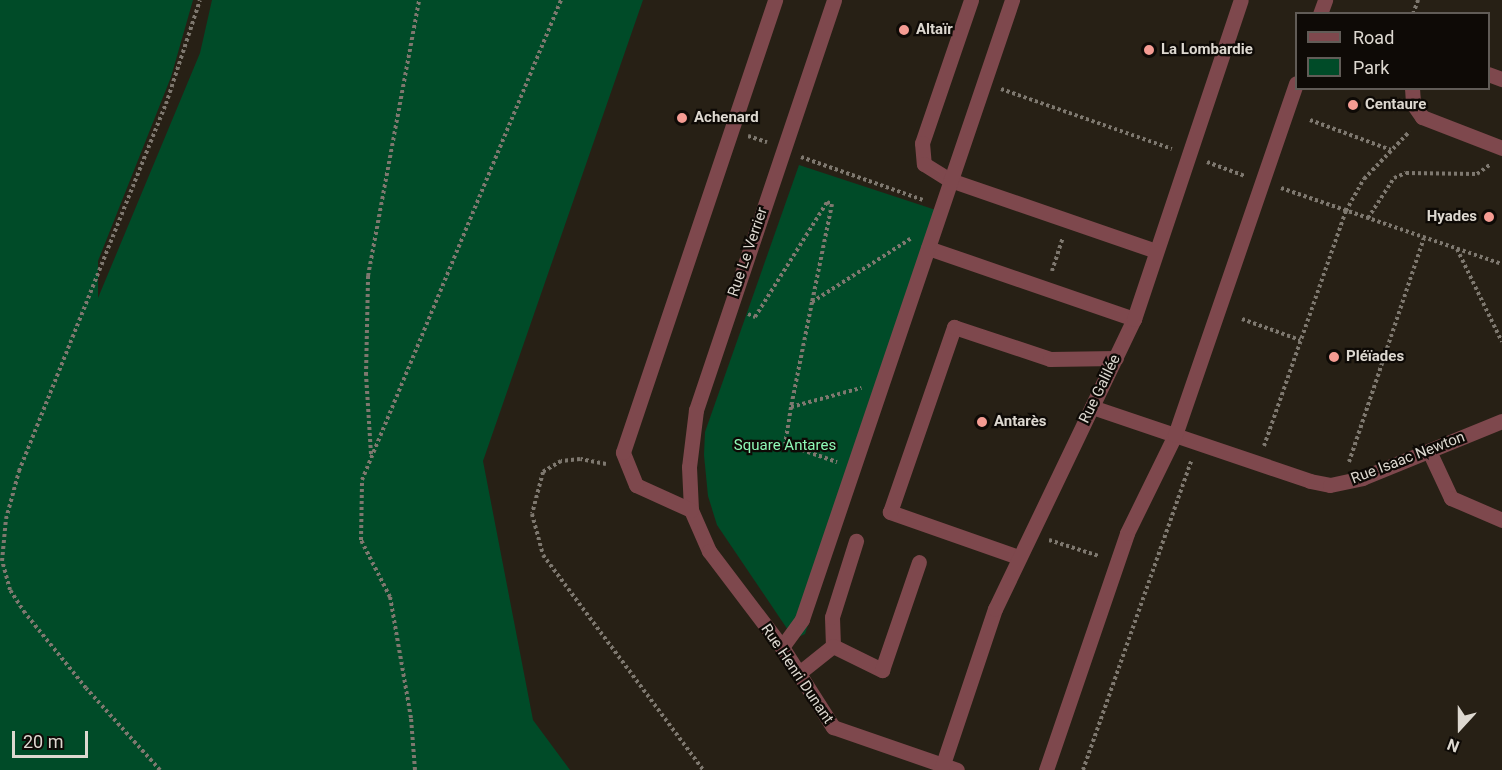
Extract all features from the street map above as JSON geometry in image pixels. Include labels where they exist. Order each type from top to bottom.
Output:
[{"type":"street","points":[[691,510],[636,485],[624,463],[625,444],[775,0]]},
{"type":"street","name":"Rue Le Verrier","points":[[691,510],[690,438],[729,308],[834,0]]},
{"type":"street","points":[[971,0],[922,142],[924,164],[950,180],[1156,251]]},
{"type":"street","points":[[782,647],[801,619],[1012,0]]},
{"type":"street","name":"Rue Galilée","points":[[947,768],[995,609],[1028,534],[1134,319],[1241,0]]},
{"type":"street","points":[[1046,770],[1116,561],[1175,435],[1295,86]]},
{"type":"street","points":[[1412,90],[1413,104],[1422,117],[1502,148]]},
{"type":"street","points":[[928,248],[1134,319]]},
{"type":"street","points":[[1018,557],[890,512],[954,327],[1050,359],[1116,358]]},
{"type":"street","name":"Rue Isaac Newton","points":[[1092,407],[1310,481],[1342,483],[1502,422]]},
{"type":"street","points":[[1429,451],[1451,498],[1502,519]]},
{"type":"street","name":"Rue Henri Dunant","points":[[691,510],[709,551],[734,588],[782,647],[833,727],[947,768]]},
{"type":"street","points":[[833,646],[832,617],[856,541]]},
{"type":"street","points":[[833,646],[882,670],[919,562]]},
{"type":"street","points":[[799,673],[833,646]]},
{"type":"path","points":[[160,770],[86,688],[25,613],[10,590],[2,561],[6,519],[19,471],[166,104],[200,0]]},
{"type":"path","points":[[371,458],[366,375],[368,276],[419,0]]},
{"type":"path","points":[[415,770],[411,718],[390,597],[361,540],[362,480],[561,0]]},
{"type":"path","points":[[983,83],[1502,264]]},
{"type":"path","points":[[1258,464],[1346,211],[1364,179],[1422,117]]},
{"type":"path","points":[[1310,120],[1391,150]]},
{"type":"path","points":[[804,161],[941,206]]},
{"type":"path","points":[[1368,218],[1394,178],[1406,173],[1477,174],[1494,162]]},
{"type":"path","points":[[729,308],[755,317],[827,202],[832,204],[785,444],[853,468]]},
{"type":"path","points":[[1046,288],[1069,221]]},
{"type":"path","points":[[812,302],[935,222]]},
{"type":"path","points":[[1342,483],[1424,238]]},
{"type":"path","points":[[1457,249],[1502,342]]},
{"type":"path","points":[[1242,319],[1300,340]]},
{"type":"path","points":[[791,407],[883,382]]},
{"type":"path","points":[[1083,770],[1198,444]]},
{"type":"path","points":[[636,485],[605,464],[580,459],[561,461],[543,472],[532,514],[543,555],[703,770]]},
{"type":"path","points":[[1028,534],[1116,561]]},
{"type":"green space","points":[[0,0],[193,0],[171,77],[98,261],[98,298],[200,53],[212,0],[643,0],[483,461],[533,720],[570,770],[0,770]]},
{"type":"green space","name":"Square Antares","points":[[799,165],[945,213],[805,634],[794,639],[717,525],[708,496],[704,455],[705,432]]},
{"type":"place","name":"Altaïr","points":[[904,30]]},
{"type":"place","name":"La Lombardie","points":[[1149,50]]},
{"type":"place","name":"Centaure","points":[[1353,105]]},
{"type":"place","name":"Achenard","points":[[682,118]]},
{"type":"place","name":"Hyades","points":[[1489,217]]},
{"type":"place","name":"Pléïades","points":[[1334,357]]},
{"type":"place","name":"Antarès","points":[[982,422]]}]
